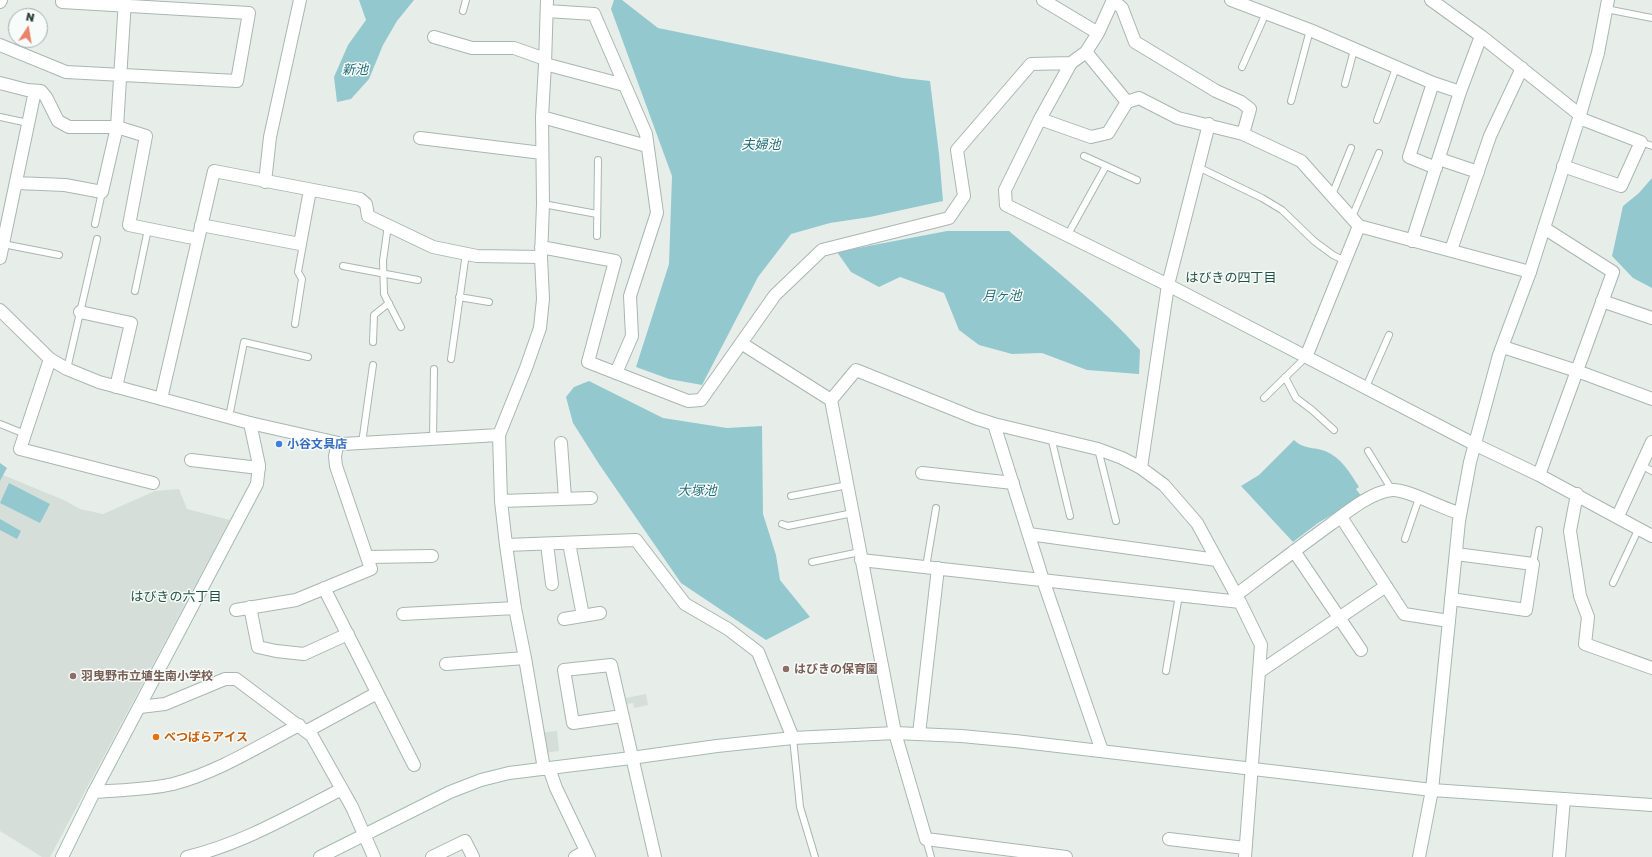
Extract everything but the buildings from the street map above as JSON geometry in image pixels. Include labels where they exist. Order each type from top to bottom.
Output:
[{"type":"street","points":[[0,45],[66,72],[237,81],[249,13],[125,3],[62,2],[62,0]]},
{"type":"street","points":[[264,182],[270,136],[300,0]]},
{"type":"street","points":[[1043,0],[1098,33]]},
{"type":"street","points":[[1231,0],[1310,30],[1433,83],[1460,92]]},
{"type":"street","points":[[1431,0],[1481,36],[1580,116],[1647,144],[1621,186],[1564,166]]},
{"type":"street","points":[[1243,134],[1250,110],[1241,102],[1216,91],[1136,42],[1122,8],[1114,1],[1098,33],[1086,52],[1071,63],[1040,119],[1005,190],[1006,206],[1168,285],[1474,444],[1540,474],[1652,536]]},
{"type":"street","points":[[16,183],[65,185],[102,192],[117,127],[125,3]]},
{"type":"street","points":[[1420,857],[1432,790],[1460,513],[1474,444],[1502,347],[1530,272],[1580,116],[1598,53],[1607,5]]},
{"type":"street","points":[[575,857],[588,854],[547,768],[515,608],[501,500],[499,435],[526,368],[540,328],[543,299],[541,252],[543,204],[542,117],[547,6],[594,14],[646,134],[657,213],[630,296],[632,336],[616,373]]},
{"type":"street","points":[[1412,241],[1460,92],[1481,36]]},
{"type":"street","points":[[434,37],[472,48],[514,48],[545,62],[624,85]]},
{"type":"street","points":[[1086,52],[1127,102]]},
{"type":"street","points":[[161,399],[214,171],[264,182],[360,199],[366,204],[368,216],[433,247],[477,256],[541,252],[615,261],[588,362],[688,400],[701,400],[775,295],[822,250],[949,218],[964,196],[957,150],[1031,64],[1071,63]]},
{"type":"street","points":[[1451,250],[1490,136],[1522,68]]},
{"type":"street","points":[[0,83],[7,86],[41,92],[46,97],[58,121],[69,127],[117,127],[146,136],[129,225],[198,239]]},
{"type":"street","points":[[1433,83],[1409,157],[1478,172]]},
{"type":"street","points":[[0,258],[35,91]]},
{"type":"street","points":[[1040,119],[1091,137],[1108,133],[1127,102],[1139,98],[1178,118],[1209,124],[1243,134],[1301,161],[1356,222],[1412,241],[1451,250],[1530,272]]},
{"type":"street","points":[[542,117],[648,146]]},
{"type":"street","points":[[1141,468],[1168,285],[1209,124]]},
{"type":"street","points":[[420,138],[542,153]]},
{"type":"street","points":[[202,225],[300,244],[310,190]]},
{"type":"street","points":[[1306,357],[1345,261],[1356,222]]},
{"type":"street","points":[[1540,474],[1613,272],[1544,228]]},
{"type":"street","points":[[1602,301],[1652,318]]},
{"type":"street","points":[[0,310],[50,359],[67,369],[99,382],[250,423],[338,443],[499,435]]},
{"type":"street","points":[[80,312],[131,323],[116,387]]},
{"type":"street","points":[[741,343],[831,400],[895,733],[926,839],[1045,856],[1066,857]]},
{"type":"street","points":[[1502,347],[1577,371],[1652,399]]},
{"type":"street","points":[[50,359],[20,449],[153,483]]},
{"type":"street","points":[[831,400],[856,370],[975,418],[1098,449],[1122,458],[1141,468],[1164,485],[1197,523],[1261,645],[1245,852],[1169,839]]},
{"type":"street","points":[[62,857],[94,792],[140,707],[220,551],[248,503],[257,484],[259,468],[250,423]]},
{"type":"street","points":[[994,424],[1043,580],[1102,751]]},
{"type":"street","points":[[1618,516],[1647,468],[1652,442]]},
{"type":"street","points":[[236,610],[296,600],[371,569],[336,466],[335,456],[338,443]]},
{"type":"street","points":[[561,443],[565,498]]},
{"type":"street","points":[[191,460],[259,468]]},
{"type":"street","points":[[922,473],[1013,483]]},
{"type":"street","points":[[861,556],[926,567],[1179,595],[1238,599],[1294,552],[1357,505],[1380,494],[1392,490],[1405,492],[1448,510],[1460,513]]},
{"type":"street","points":[[1577,494],[1570,531],[1580,596],[1588,617],[1585,644],[1652,668]]},
{"type":"street","points":[[501,500],[591,498]]},
{"type":"street","points":[[1341,517],[1404,614],[1449,621]]},
{"type":"street","points":[[1029,534],[1217,560]]},
{"type":"street","points":[[506,545],[636,540],[685,604],[728,629],[758,652],[793,738]]},
{"type":"street","points":[[570,543],[583,616]]},
{"type":"street","points":[[547,544],[552,584]]},
{"type":"street","points":[[1294,552],[1361,650]]},
{"type":"street","points":[[1451,599],[1526,610],[1533,564],[1456,554]]},
{"type":"street","points":[[367,557],[432,556]]},
{"type":"street","points":[[919,734],[938,568]]},
{"type":"street","points":[[1259,672],[1386,586]]},
{"type":"street","points":[[324,588],[414,765]]},
{"type":"street","points":[[250,607],[258,647],[276,651],[304,654],[348,634]]},
{"type":"street","points":[[403,614],[515,608]]},
{"type":"street","points":[[564,619],[600,613]]},
{"type":"street","points":[[446,664],[525,658]]},
{"type":"street","points":[[622,716],[573,723],[564,670],[611,665],[655,857]]},
{"type":"street","points":[[140,707],[164,704],[225,679],[236,679],[312,736],[342,789],[374,857]]},
{"type":"street","points":[[94,792],[143,789],[173,784],[208,772],[377,693]]},
{"type":"street","points":[[320,857],[450,792],[481,780],[509,773],[717,746],[793,738],[895,733],[961,736],[1432,790],[1652,805]]},
{"type":"street","points":[[187,857],[225,846],[254,834],[342,789]]},
{"type":"street","points":[[1559,857],[1564,799]]},
{"type":"street","points":[[432,857],[464,841],[473,857]]},
{"type":"lane","points":[[463,11],[466,0]]},
{"type":"lane","points":[[1607,5],[1652,18]]},
{"type":"lane","points":[[1242,67],[1266,13]]},
{"type":"lane","points":[[1291,101],[1310,30]]},
{"type":"lane","points":[[1345,84],[1354,50]]},
{"type":"lane","points":[[1377,120],[1396,68]]},
{"type":"lane","points":[[0,117],[28,123]]},
{"type":"lane","points":[[1332,195],[1351,148]]},
{"type":"lane","points":[[1356,222],[1379,153]]},
{"type":"lane","points":[[1084,156],[1137,180]]},
{"type":"lane","points":[[597,236],[598,160]]},
{"type":"lane","points":[[1067,236],[1106,166]]},
{"type":"lane","points":[[1198,167],[1262,198],[1282,210],[1314,242],[1345,261]]},
{"type":"lane","points":[[95,224],[102,192]]},
{"type":"lane","points":[[543,204],[597,214]]},
{"type":"lane","points":[[388,225],[382,273],[384,294],[401,327]]},
{"type":"lane","points":[[135,291],[148,229]]},
{"type":"lane","points":[[67,369],[97,238]]},
{"type":"lane","points":[[3,244],[58,255]]},
{"type":"lane","points":[[295,324],[302,279],[298,272],[303,244],[300,244]]},
{"type":"lane","points":[[450,359],[466,253]]},
{"type":"lane","points":[[343,266],[418,280]]},
{"type":"lane","points":[[459,297],[490,302]]},
{"type":"lane","points":[[373,342],[374,315],[389,303]]},
{"type":"lane","points":[[1366,387],[1389,335]]},
{"type":"lane","points":[[229,417],[244,342],[308,357]]},
{"type":"lane","points":[[1264,398],[1306,357]]},
{"type":"lane","points":[[362,443],[373,365]]},
{"type":"lane","points":[[433,439],[434,369]]},
{"type":"lane","points":[[1285,378],[1296,398],[1334,430]]},
{"type":"lane","points":[[0,424],[25,434]]},
{"type":"lane","points":[[1051,437],[1070,516]]},
{"type":"lane","points":[[1098,449],[1116,520]]},
{"type":"lane","points":[[1368,451],[1392,490]]},
{"type":"lane","points":[[791,496],[848,484]]},
{"type":"lane","points":[[1405,538],[1419,498]]},
{"type":"lane","points":[[926,567],[936,508]]},
{"type":"lane","points":[[782,524],[788,526],[853,513]]},
{"type":"lane","points":[[1613,583],[1639,528]]},
{"type":"lane","points":[[1533,564],[1539,530]]},
{"type":"lane","points":[[812,562],[861,556]]},
{"type":"lane","points":[[1166,671],[1179,595]]},
{"type":"lane","points":[[793,738],[800,807],[816,857]]},
{"type":"lane","points":[[926,839],[931,857]]},
{"type":"shaded area","name":"羽曳野市立埴生南小学校","points":[[3,475],[66,501],[80,509],[103,514],[155,491],[179,489],[187,509],[230,520],[50,857],[42,857],[0,831],[0,481]]},
{"type":"shaded area","points":[[646,694],[648,705],[634,708],[633,703],[627,704],[626,698]]},
{"type":"shaded area","points":[[544,728],[545,732],[557,731],[559,751],[536,754],[533,730]]},
{"type":"water","name":"新池","points":[[359,0],[414,0],[397,21],[383,45],[369,79],[351,99],[337,102],[334,77],[348,45],[366,20]]},
{"type":"water","name":"夫婦池","points":[[614,0],[622,0],[658,28],[903,78],[930,81],[943,201],[870,217],[830,223],[791,234],[758,277],[702,385],[669,379],[636,367],[669,264],[672,176],[611,9]]},
{"type":"water","points":[[1652,178],[1652,288],[1633,278],[1612,256],[1623,206],[1639,193]]},
{"type":"water","name":"月ヶ池","points":[[947,231],[1009,231],[1093,303],[1140,350],[1139,374],[1087,370],[1042,353],[1012,354],[979,345],[959,330],[944,293],[900,277],[879,287],[851,272],[837,252]]},
{"type":"water","name":"大塚池","points":[[589,381],[663,418],[727,428],[762,426],[763,514],[776,555],[780,580],[810,617],[766,640],[681,583],[599,464],[573,423],[566,397],[574,387]]},
{"type":"water","points":[[1294,440],[1301,445],[1325,451],[1336,457],[1352,476],[1359,487],[1356,489],[1362,497],[1318,523],[1293,542],[1241,486],[1259,475]]},
{"type":"water","points":[[0,463],[7,468],[0,481]]},
{"type":"water","points":[[9,483],[50,504],[40,523],[0,503]]},
{"type":"water","points":[[0,519],[21,531],[17,539],[0,530]]},
{"type":"place","name":"小谷文具店","points":[[279,444]]},
{"type":"place","name":"はびきの保育園","points":[[786,669]]},
{"type":"place","name":"羽曳野市立埴生南小学校","points":[[73,676]]},
{"type":"place","name":"べつばらアイス","points":[[156,737]]},
{"type":"district","name":"はびきの四丁目","points":[[1231,278]]},
{"type":"district","name":"はびきの六丁目","points":[[176,597]]}]
